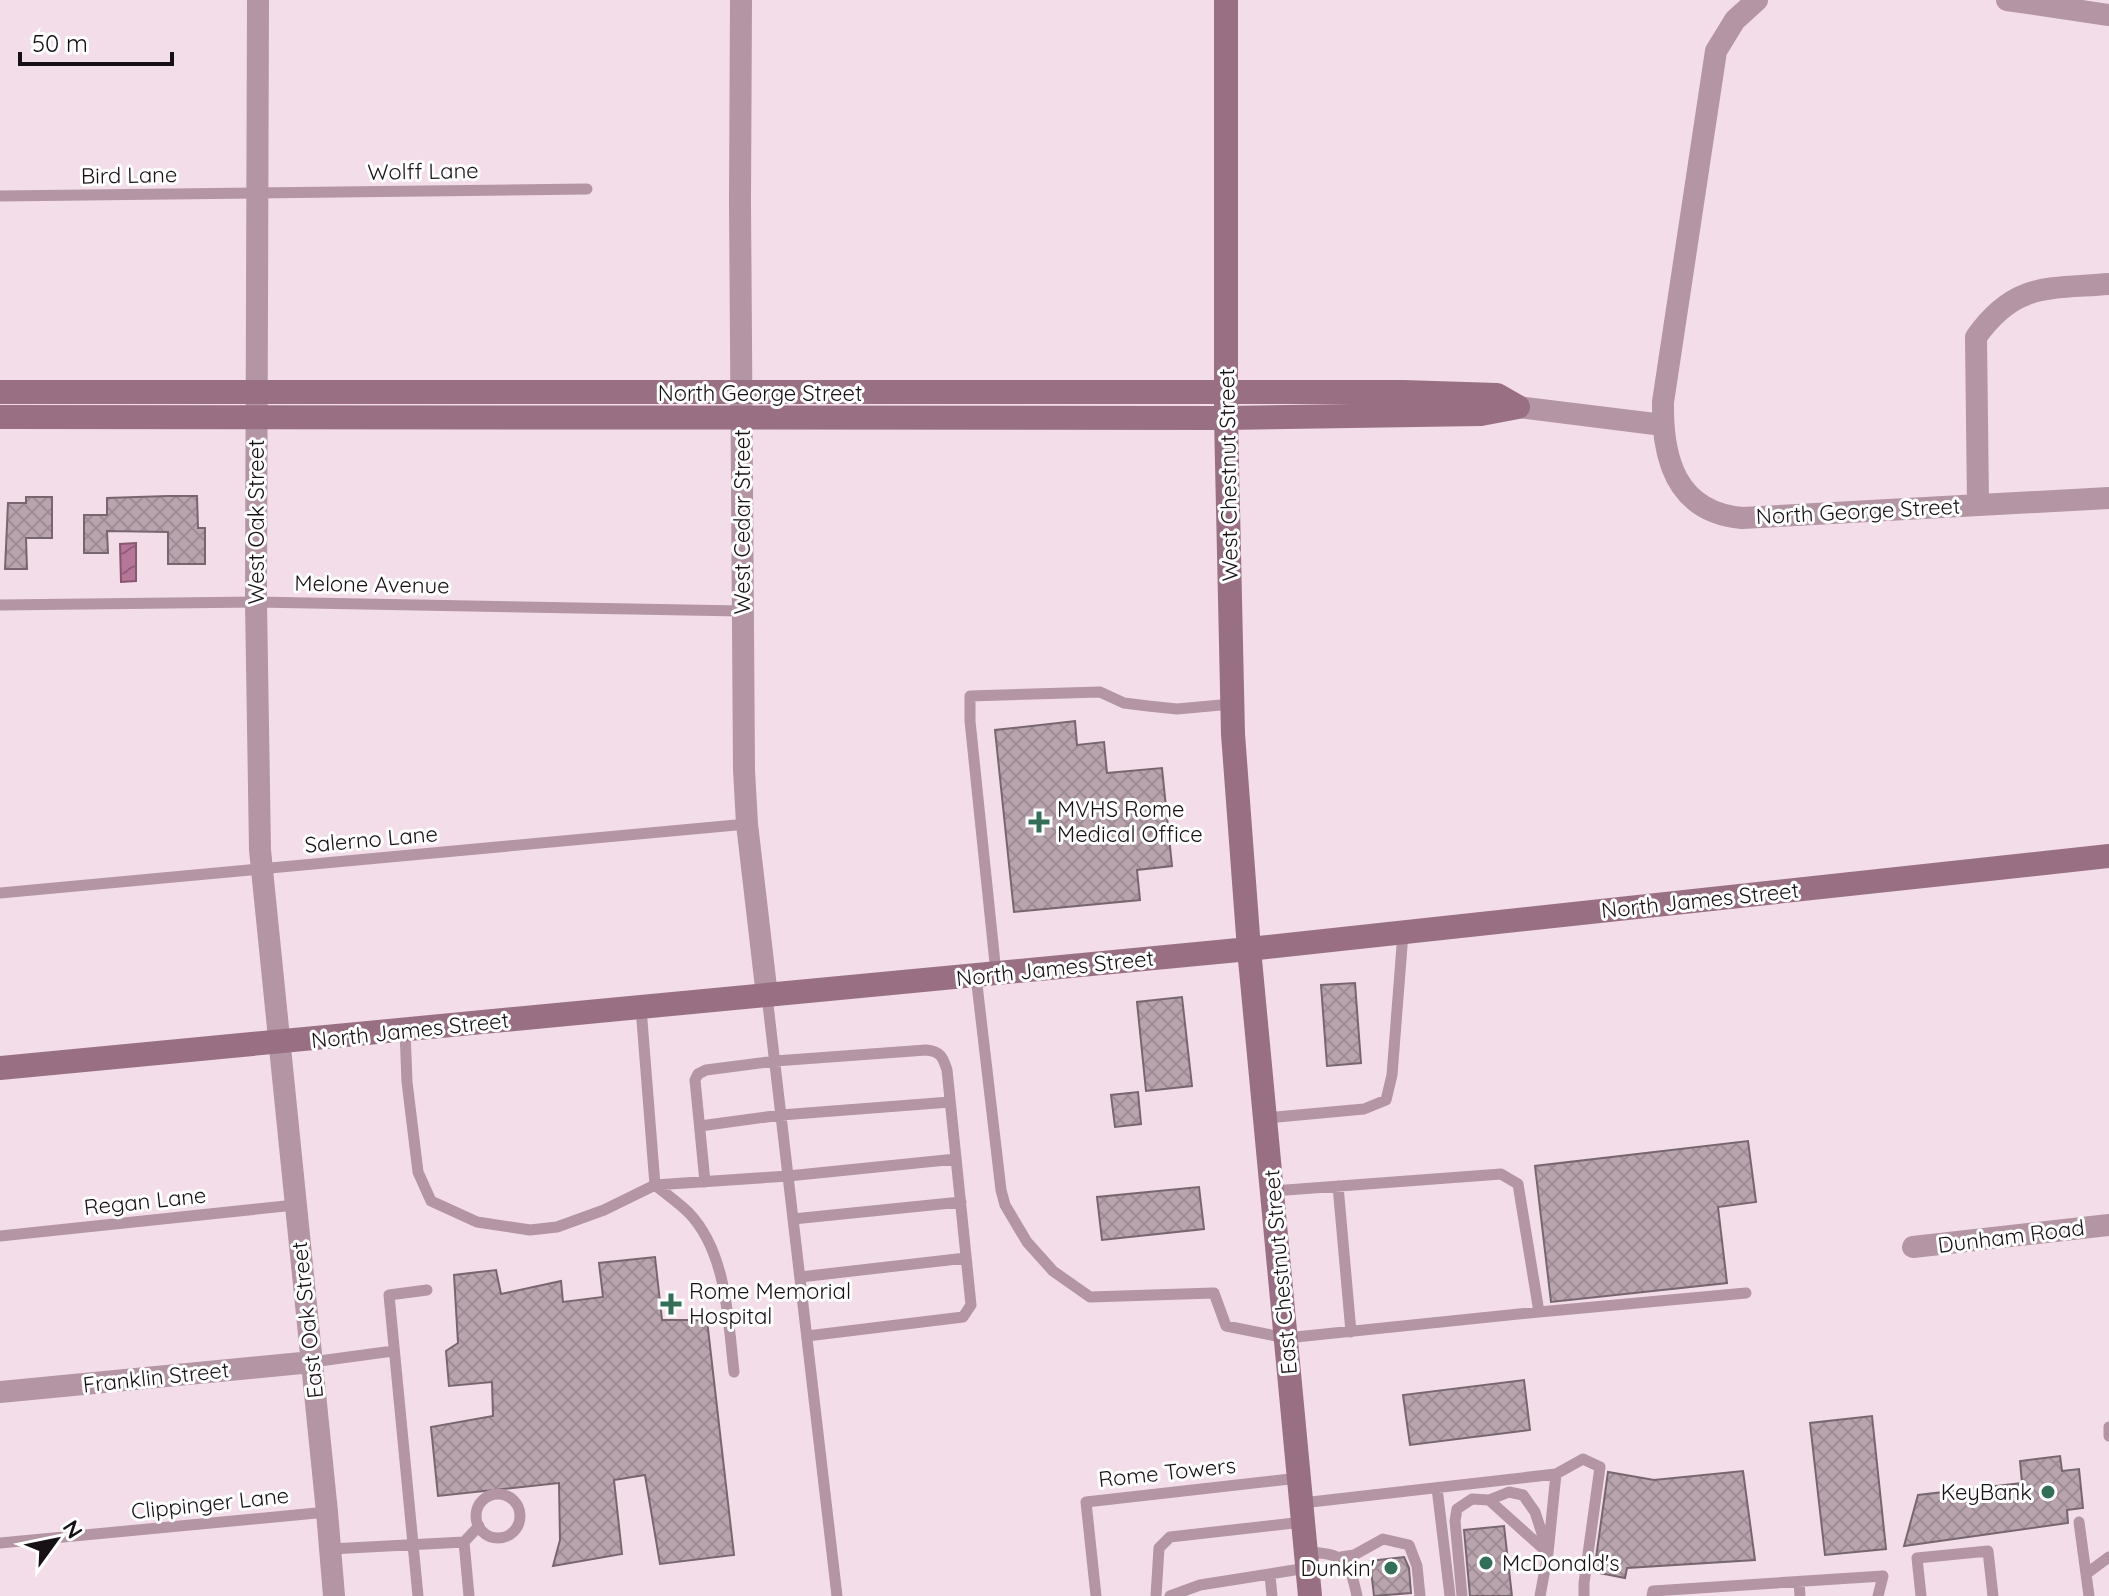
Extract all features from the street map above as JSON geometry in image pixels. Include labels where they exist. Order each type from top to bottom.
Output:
[{"type":"street","name":"West Oak Street","points":[[258,0],[256,602],[262,869],[280,1043]]},
{"type":"street","name":"West Cedar Street","points":[[741,0],[742,611],[747,824],[767,996]]},
{"type":"street","name":"West Chestnut Street","points":[[1226,0],[1226,418],[1232,704],[1249,949]]},
{"type":"street","name":"North George Street","points":[[1757,0],[1735,20],[1716,51],[1663,402],[1665,451],[1676,477],[1700,506],[1728,516],[2109,498]]},
{"type":"street","points":[[2007,0],[2109,15]]},
{"type":"street","points":[[1978,505],[1976,337],[1992,314],[2017,296],[2030,291],[2109,284]]},
{"type":"street","name":"North George Street","points":[[0,392],[257,392],[1226,418],[1481,414],[1518,407],[1663,425]]},
{"type":"street","name":"North George Street","points":[[0,417],[257,418],[1227,392],[1497,395],[1518,407]]},
{"type":"street","name":"North James Street","points":[[0,1068],[1249,949],[2109,856]]},
{"type":"street","name":"East Chestnut Street","points":[[1249,949],[1310,1596]]},
{"type":"street","name":"East Oak Street","points":[[280,1043],[334,1596]]},
{"type":"street","name":"Dunham Road","points":[[1913,1247],[2109,1225]]},
{"type":"street","name":"Franklin Street","points":[[0,1392],[312,1362]]},
{"type":"lane","name":"Wolff Lane","points":[[259,193],[587,189]]},
{"type":"lane","name":"Bird Lane","points":[[0,196],[259,193]]},
{"type":"lane","name":"Melone Avenue","points":[[0,605],[256,602],[742,611]]},
{"type":"lane","points":[[1232,704],[1162,707],[1124,703],[1100,692],[970,696],[1001,1190],[1005,1205],[1027,1242],[1053,1271],[1090,1297],[1214,1293],[1226,1326],[1286,1338],[1746,1293]]},
{"type":"lane","name":"Salerno Lane","points":[[0,893],[747,824]]},
{"type":"lane","points":[[1266,1118],[1364,1109],[1386,1100],[1392,1075],[1403,932]]},
{"type":"lane","points":[[767,996],[837,1596]]},
{"type":"lane","points":[[641,1008],[655,1185],[690,1214],[711,1247],[724,1293],[734,1372]]},
{"type":"lane","points":[[405,1031],[407,1082],[418,1172],[431,1201],[477,1222],[530,1230],[557,1227],[592,1215],[655,1185],[788,1176],[956,1159]]},
{"type":"lane","points":[[705,1182],[695,1080],[698,1074],[706,1070],[775,1061],[936,1051],[943,1058],[947,1070],[971,1305],[963,1317],[807,1336]]},
{"type":"lane","points":[[700,1126],[781,1115],[950,1102]]},
{"type":"lane","points":[[1273,1191],[1501,1174],[1518,1184],[1539,1312]]},
{"type":"lane","points":[[1338,1186],[1351,1332]]},
{"type":"lane","points":[[793,1219],[961,1202]]},
{"type":"lane","name":"Regan Lane","points":[[0,1236],[295,1205]]},
{"type":"lane","points":[[800,1277],[966,1258]]},
{"type":"lane","points":[[418,1596],[389,1295],[427,1290]]},
{"type":"lane","points":[[312,1362],[393,1351]]},
{"type":"lane","points":[[2108,1427],[2109,1436]]},
{"type":"lane","points":[[1156,1596],[1159,1548],[1170,1537],[1437,1488],[1556,1474],[1583,1459],[1600,1467],[1584,1590]]},
{"type":"lane","points":[[1540,1596],[1556,1474]]},
{"type":"lane","name":"Rome Towers","points":[[1096,1596],[1086,1502],[1299,1478]]},
{"type":"lane","points":[[1437,1488],[1450,1596]]},
{"type":"lane","points":[[1462,1596],[1455,1521],[1457,1509],[1472,1499],[1489,1500],[1509,1492],[1523,1495],[1535,1512],[1548,1553]]},
{"type":"lane","points":[[1489,1500],[1548,1553]]},
{"type":"lane","name":"Clippinger Lane","points":[[0,1543],[327,1512]]},
{"type":"lane","points":[[2079,1522],[2089,1596]]},
{"type":"lane","points":[[330,1549],[464,1542],[479,1526]]},
{"type":"lane","points":[[1170,1596],[1200,1585],[1270,1575],[1332,1554],[1341,1557],[1354,1555],[1383,1539],[1409,1545],[1417,1566],[1420,1596]]},
{"type":"lane","points":[[464,1542],[469,1596]]},
{"type":"lane","points":[[1921,1596],[1917,1558],[1988,1551],[1993,1596]]},
{"type":"lane","points":[[1341,1557],[1351,1575],[1357,1596]]},
{"type":"lane","points":[[2086,1574],[2109,1557]]},
{"type":"lane","points":[[1270,1575],[1272,1596]]},
{"type":"lane","points":[[1652,1596],[1653,1591],[1883,1576],[1878,1596]]},
{"type":"lane","points":[[1799,1582],[1800,1596]]},
{"type":"water","points":[[136,543],[136,581],[121,582],[120,544]]},
{"type":"building","points":[[197,496],[198,528],[205,528],[205,564],[168,564],[168,532],[107,531],[108,553],[84,553],[84,515],[107,515],[107,498]]},
{"type":"building","points":[[26,497],[52,497],[52,538],[26,538],[27,569],[5,569],[8,503],[26,503]]},
{"type":"building","name":"MVHS Rome Medical Office","points":[[1075,721],[1077,745],[1104,742],[1107,773],[1162,768],[1172,866],[1137,870],[1140,900],[1014,912],[995,730]]},
{"type":"building","points":[[1355,983],[1361,1063],[1327,1066],[1321,985]]},
{"type":"building","points":[[1182,997],[1192,1086],[1146,1091],[1137,1002]]},
{"type":"building","points":[[1138,1092],[1141,1124],[1115,1127],[1111,1095]]},
{"type":"building","points":[[1748,1141],[1756,1202],[1718,1207],[1727,1283],[1551,1302],[1535,1166]]},
{"type":"building","points":[[1199,1187],[1204,1229],[1102,1240],[1097,1197]]},
{"type":"building","points":[[655,1257],[662,1320],[707,1320],[734,1555],[660,1564],[645,1475],[614,1480],[622,1554],[553,1566],[560,1540],[559,1483],[438,1496],[431,1427],[493,1416],[492,1382],[449,1386],[446,1351],[458,1343],[454,1275],[496,1270],[501,1294],[561,1281],[563,1302],[603,1297],[599,1263]]},
{"type":"building","points":[[1524,1380],[1530,1430],[1410,1445],[1403,1395]]},
{"type":"building","points":[[1872,1416],[1886,1549],[1825,1555],[1810,1423]]},
{"type":"building","points":[[2060,1456],[2062,1471],[2079,1469],[2083,1508],[2067,1510],[2068,1523],[1904,1546],[1918,1495],[2022,1483],[2020,1461]]},
{"type":"building","points":[[1743,1471],[1755,1560],[1627,1568],[1625,1578],[1594,1572],[1608,1472],[1654,1480]]},
{"type":"building","name":"McDonald's","points":[[1504,1526],[1512,1596],[1470,1596],[1464,1530]]},
{"type":"building","name":"Dunkin'","points":[[1404,1557],[1409,1568],[1411,1593],[1374,1596],[1370,1561]]},
{"type":"place","name":"MVHS Rome Medical Office","points":[[1039,822]]},
{"type":"place","name":"Rome Memorial Hospital","points":[[671,1304]]},
{"type":"place","name":"KeyBank","points":[[2048,1492]]},
{"type":"place","name":"McDonald's","points":[[1486,1563]]},
{"type":"place","name":"Dunkin'","points":[[1391,1568]]}]
